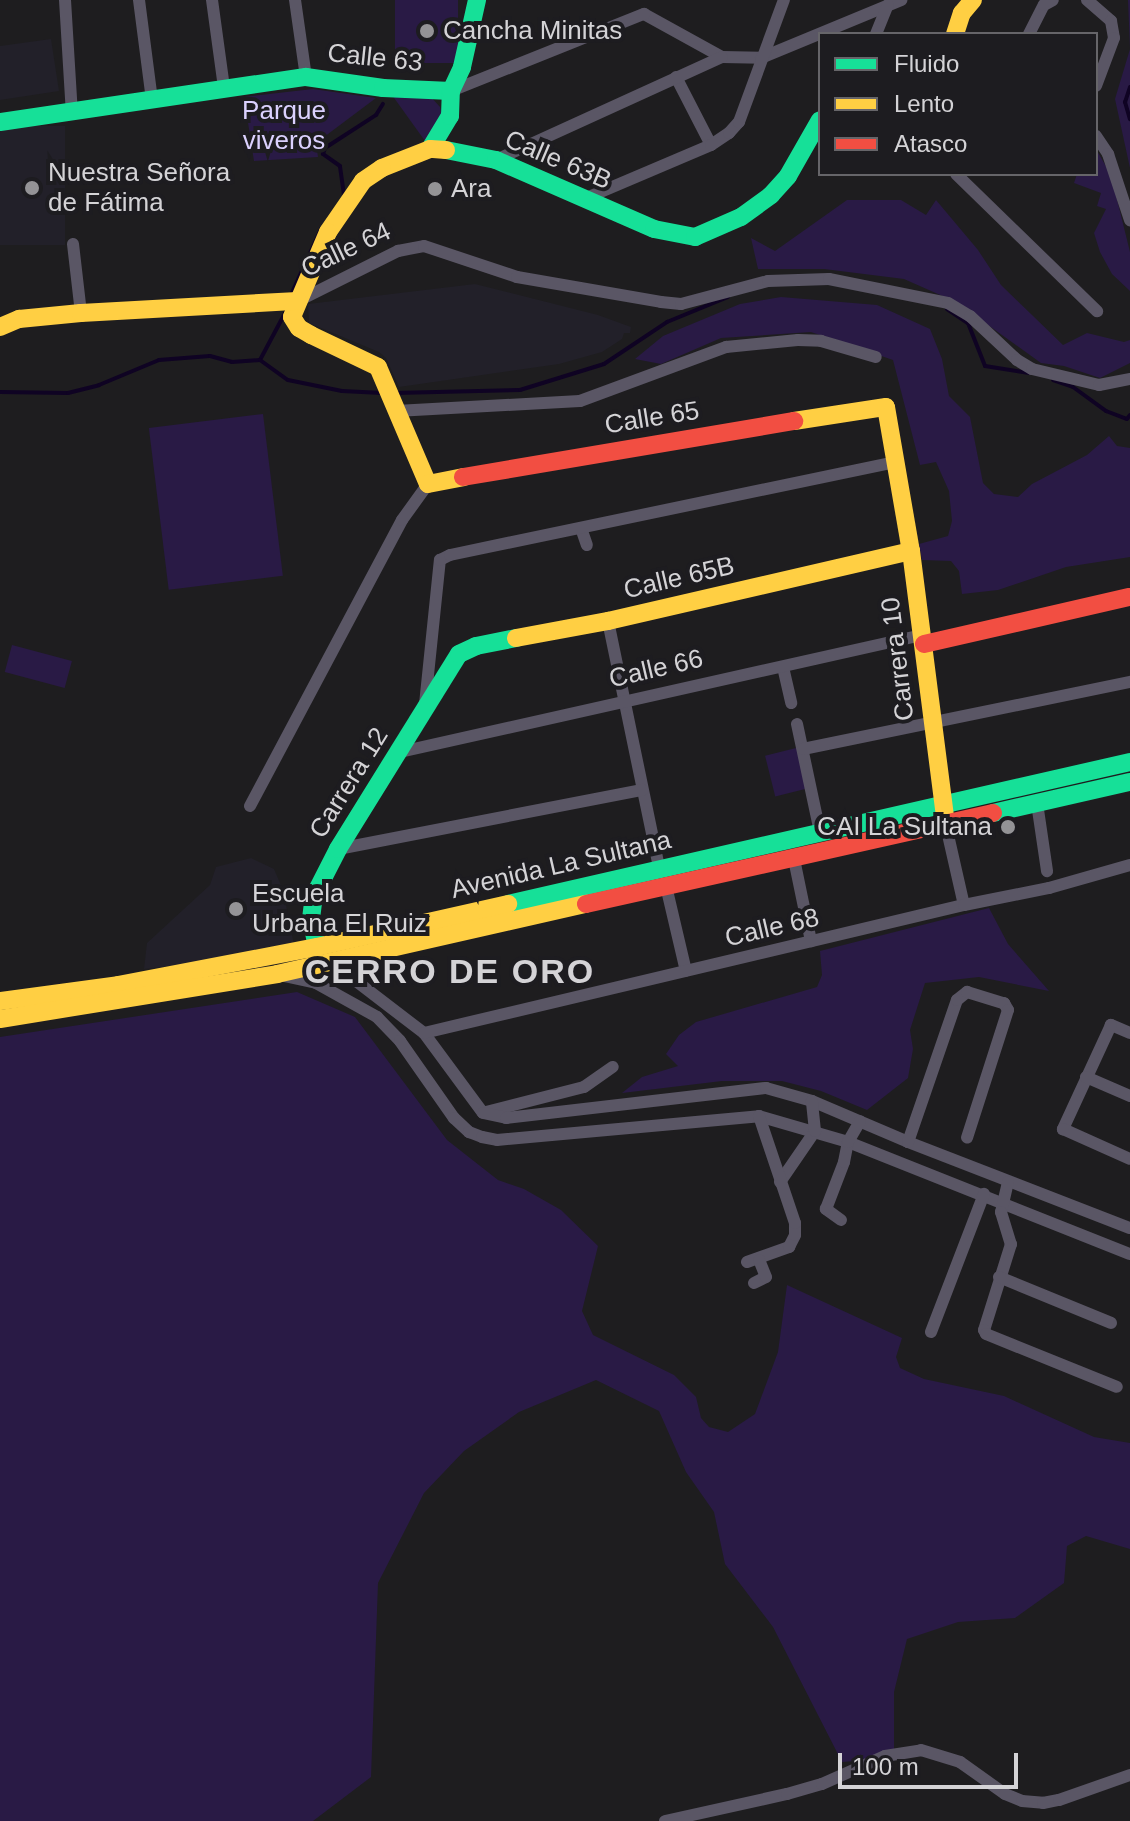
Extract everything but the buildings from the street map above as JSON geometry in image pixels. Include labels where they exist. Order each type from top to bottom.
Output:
[{"type":"street","points":[[65,0],[72,113]]},
{"type":"street","points":[[139,0],[152,100]]},
{"type":"street","points":[[212,0],[224,88]]},
{"type":"street","points":[[295,0],[306,77]]},
{"type":"street","points":[[430,149],[446,127],[451,91],[462,67],[477,0]]},
{"type":"street","points":[[650,0],[644,14],[722,57]]},
{"type":"street","points":[[584,199],[711,145],[739,122],[784,0]]},
{"type":"street","points":[[823,32],[901,0]]},
{"type":"street","points":[[956,32],[962,13],[973,0]]},
{"type":"street","points":[[1030,32],[1044,5],[1053,0]]},
{"type":"street","points":[[1088,0],[1111,21],[1114,38],[1098,81]]},
{"type":"street","points":[[877,32],[888,5]]},
{"type":"street","name":"Calle 63","points":[[0,122],[306,77],[383,88],[451,91],[644,14]]},
{"type":"street","points":[[496,160],[722,57],[761,58],[818,34]]},
{"type":"street","points":[[676,77],[711,145]]},
{"type":"street","name":"Calle 63B","points":[[298,301],[328,232],[363,181],[382,168],[430,149],[463,151],[496,160],[674,235],[695,237],[741,217],[771,195],[788,176],[818,124]]},
{"type":"street","points":[[1098,139],[1108,154],[1130,220]]},
{"type":"street","points":[[958,176],[1097,311]]},
{"type":"street","points":[[73,244],[81,313]]},
{"type":"street","name":"Calle 64","points":[[0,326],[19,319],[81,313],[298,301],[398,251],[424,246],[517,277],[681,304],[768,281],[829,279],[948,303],[970,316],[1017,360],[1032,369],[1099,385],[1130,379]]},
{"type":"street","points":[[250,806],[402,520],[428,484],[384,379],[369,360],[299,328],[292,317],[298,301]]},
{"type":"street","points":[[0,320],[0,326]]},
{"type":"street","points":[[394,406],[580,401],[726,347],[798,340],[821,341],[876,357]]},
{"type":"street","name":"Calle 65","points":[[428,484],[611,450],[886,407]]},
{"type":"street","name":"Carrera 10","points":[[886,407],[911,551],[946,826],[964,905]]},
{"type":"street","points":[[424,706],[440,560],[897,462]]},
{"type":"street","points":[[581,528],[587,545]]},
{"type":"street","name":"Calle 65B","points":[[459,654],[476,646],[608,621],[911,551]]},
{"type":"street","name":"Calle 66","points":[[400,752],[783,667],[1130,597]]},
{"type":"street","points":[[608,621],[659,868]]},
{"type":"street","name":"Carrera 12","points":[[324,954],[311,919],[314,896],[338,849],[459,654]]},
{"type":"street","points":[[783,667],[791,703]]},
{"type":"street","points":[[803,749],[1130,682]]},
{"type":"street","points":[[797,724],[820,832]]},
{"type":"street","name":"Avenida La Sultana","points":[[0,1001],[238,971],[277,974],[324,954],[659,868],[1130,762]]},
{"type":"street","name":"Avenida La Sultana","points":[[0,1019],[666,886],[946,826],[1130,782]]},
{"type":"street","points":[[338,849],[642,790]]},
{"type":"street","points":[[1037,803],[1047,871]]},
{"type":"street","points":[[794,859],[811,941]]},
{"type":"street","name":"Calle 68","points":[[424,1033],[964,905],[1049,888],[1130,865]]},
{"type":"street","points":[[666,886],[686,971]]},
{"type":"street","points":[[324,954],[424,1033],[483,1113],[506,1118],[766,1088],[812,1101],[1008,1182],[1130,1228]]},
{"type":"street","points":[[277,974],[316,983],[377,1017],[400,1041],[454,1118],[469,1132],[497,1140],[759,1116],[848,1142],[984,1194],[1001,1206],[1130,1253]]},
{"type":"street","points":[[908,1142],[957,1000],[967,992],[1004,1003],[1008,1010],[967,1138]]},
{"type":"street","points":[[1130,1033],[1111,1025],[1063,1129],[1130,1159]]},
{"type":"street","points":[[483,1113],[584,1087],[613,1067]]},
{"type":"street","points":[[1086,1077],[1130,1096]]},
{"type":"street","points":[[780,1182],[815,1131],[812,1101]]},
{"type":"street","points":[[754,1283],[766,1277],[753,1261],[789,1247],[795,1235],[795,1223],[759,1116]]},
{"type":"street","points":[[841,1220],[826,1209],[848,1142],[860,1121]]},
{"type":"street","points":[[1008,1182],[1001,1206],[1011,1244],[984,1325],[986,1334],[1117,1387]]},
{"type":"street","points":[[931,1332],[984,1194]]},
{"type":"street","points":[[999,1277],[1111,1323]]},
{"type":"street","points":[[665,1821],[822,1784],[885,1756],[921,1750],[960,1762],[1005,1794],[1022,1801],[1059,1800],[1130,1775]]},
{"type":"shaded area","points":[[51,39],[59,91],[0,100],[0,46]]},
{"type":"shaded area","name":"Nuestra Señora de Fátima","points":[[0,126],[65,126],[65,245],[0,245]]},
{"type":"shaded area","points":[[475,284],[598,315],[631,327],[630,333],[624,333],[622,339],[602,352],[559,364],[399,387],[386,358],[379,352],[309,323],[308,304]]},
{"type":"shaded area","name":"Escuela Urbana El Ruiz","points":[[251,858],[274,869],[283,890],[294,945],[219,961],[144,969],[147,943],[210,885],[216,867]]},
{"type":"green space","name":"Cancha Minitas","points":[[395,0],[458,0],[458,63],[395,63]]},
{"type":"green space","points":[[1128,0],[1130,0],[1130,49]]},
{"type":"green space","points":[[1130,49],[1130,168],[1115,99]]},
{"type":"green space","name":"Parque viveros","points":[[313,89],[376,98],[316,143],[318,157],[254,161],[244,97]]},
{"type":"green space","points":[[392,95],[431,97],[440,107],[442,115],[425,141]]},
{"type":"green space","points":[[1098,152],[1111,175],[1130,252],[1130,291],[1112,274],[1094,233],[1106,209],[1097,206],[1101,193],[1074,183],[1076,176],[1098,176]]},
{"type":"green space","points":[[847,200],[901,200],[926,215],[936,200],[978,250],[1001,285],[1063,345],[1087,333],[1124,342],[1130,340],[1130,363],[1100,378],[1064,366],[1041,363],[956,302],[904,279],[824,269],[758,269],[751,238],[775,251]]},
{"type":"green space","points":[[781,297],[877,305],[930,329],[942,359],[949,396],[970,417],[983,483],[994,494],[1018,497],[1032,484],[1087,455],[1109,436],[1117,446],[1130,448],[1130,557],[1066,567],[998,590],[962,594],[959,571],[951,561],[922,560],[919,544],[948,536],[952,521],[949,491],[936,462],[920,465],[893,360],[811,332],[721,338],[661,364],[635,359],[663,336],[740,304]]},
{"type":"green space","points":[[263,414],[283,576],[169,590],[149,428]]},
{"type":"green space","points":[[12,645],[72,661],[65,688],[5,672]]},
{"type":"green space","points":[[800,747],[810,788],[775,796],[765,756]]},
{"type":"green space","points":[[989,908],[1008,944],[1049,991],[979,977],[925,983],[910,1030],[913,1049],[908,1078],[867,1110],[821,1091],[782,1081],[722,1081],[622,1093],[642,1077],[678,1066],[666,1054],[679,1035],[696,1022],[817,987],[822,975],[820,951]]},
{"type":"green space","points":[[297,992],[355,1017],[447,1140],[498,1180],[524,1189],[561,1210],[598,1246],[582,1311],[593,1335],[674,1375],[696,1397],[701,1418],[709,1427],[728,1432],[755,1414],[778,1352],[787,1285],[902,1338],[896,1357],[900,1368],[924,1379],[1004,1396],[1094,1437],[1130,1443],[1130,1549],[1086,1536],[1067,1546],[1064,1583],[1015,1618],[958,1622],[907,1639],[894,1692],[894,1758],[842,1762],[773,1627],[725,1564],[714,1512],[686,1472],[659,1411],[596,1380],[519,1412],[464,1451],[424,1493],[378,1583],[371,1777],[313,1821],[0,1821],[0,1037]]},
{"type":"waterway","points":[[1130,87],[1125,102],[1130,119]]},
{"type":"waterway","points":[[344,195],[340,166],[323,154],[325,148],[376,115],[383,104]]},
{"type":"waterway","points":[[290,297],[321,229]]},
{"type":"waterway","points":[[395,393],[520,390],[604,364],[667,322],[728,297]]},
{"type":"waterway","points":[[947,309],[968,323],[985,366],[1029,373]]},
{"type":"waterway","points":[[260,360],[285,313]]},
{"type":"waterway","points":[[0,392],[68,393],[99,385],[159,360],[210,356],[232,362],[260,360],[288,380],[342,391],[382,393]]},
{"type":"waterway","points":[[1053,380],[1073,387],[1106,411],[1127,419],[1130,415]]},
{"type":"traffic: fast","points":[[430,149],[450,116],[451,91],[462,67],[477,0]]},
{"type":"traffic: fast","points":[[0,122],[306,77],[383,88],[451,91]]},
{"type":"traffic: fast","points":[[446,150],[496,160],[654,229],[695,237],[741,217],[771,195],[788,176],[818,124]]},
{"type":"traffic: fast","points":[[317,947],[311,919],[314,896],[338,849],[459,654],[476,646],[516,638]]},
{"type":"traffic: fast","points":[[508,904],[1130,762]]},
{"type":"traffic: fast","points":[[993,813],[1130,782]]},
{"type":"traffic: slow","points":[[956,32],[962,13],[973,0]]},
{"type":"traffic: slow","points":[[446,150],[430,149],[382,168],[363,181],[328,232],[292,317],[299,328],[311,335],[378,367],[428,484],[463,477]]},
{"type":"traffic: slow","points":[[0,327],[19,319],[81,313],[298,301]]},
{"type":"traffic: slow","points":[[794,421],[886,407],[911,551],[946,826]]},
{"type":"traffic: slow","points":[[516,638],[608,621],[911,551]]},
{"type":"traffic: slow","points":[[0,1001],[118,985],[317,947],[508,904]]},
{"type":"traffic: slow","points":[[0,1019],[277,974],[586,904]]},
{"type":"traffic: jam","points":[[463,477],[794,421]]},
{"type":"traffic: jam","points":[[924,644],[1130,597]]},
{"type":"traffic: jam","points":[[586,904],[993,813]]},
{"type":"place","name":"Cancha Minitas","points":[[427,31]]},
{"type":"place","name":"Nuestra Señora de Fátima","points":[[32,188]]},
{"type":"place","name":"Ara","points":[[435,189]]},
{"type":"place","name":"CAI La Sultana","points":[[1008,827]]},
{"type":"place","name":"Escuela Urbana El Ruiz","points":[[236,909]]},
{"type":"district","name":"CERRO DE ORO","points":[[450,972]]}]
